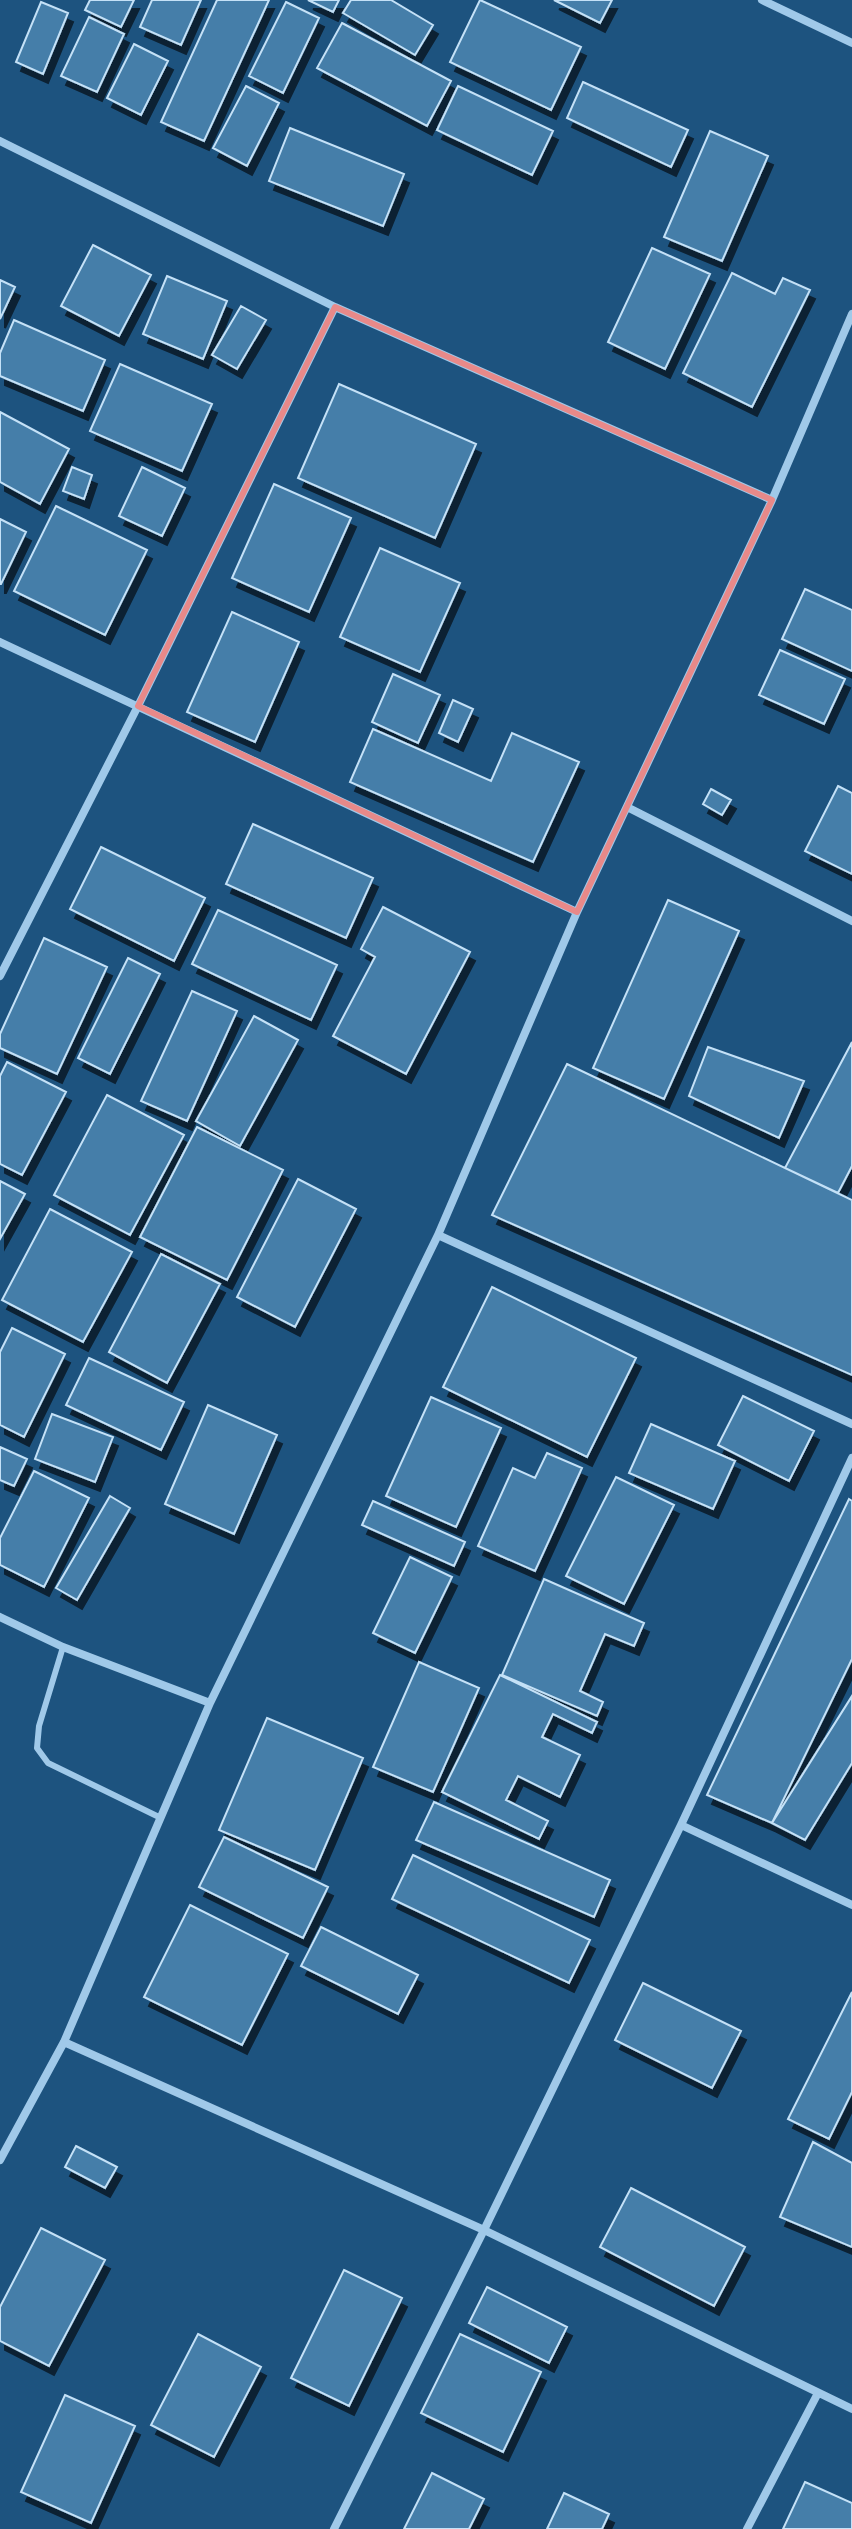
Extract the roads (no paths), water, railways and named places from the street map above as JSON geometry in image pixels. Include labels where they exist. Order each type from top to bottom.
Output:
[{"type":"street","points":[[762,0],[852,43]]},
{"type":"street","points":[[0,141],[335,307],[772,500]]},
{"type":"street","points":[[0,976],[138,706],[335,307]]},
{"type":"street","points":[[0,2160],[64,2042],[210,1703],[438,1235],[577,912],[772,500],[852,314]]},
{"type":"street","points":[[0,642],[577,912]]},
{"type":"street","points":[[627,807],[852,921]]},
{"type":"street","points":[[438,1235],[852,1424]]},
{"type":"street","points":[[334,2529],[681,1825],[852,1458]]},
{"type":"street","points":[[0,1617],[63,1647],[210,1703]]},
{"type":"street","points":[[681,1825],[852,1905]]},
{"type":"street","points":[[64,2042],[484,2230],[852,2409]]},
{"type":"street","points":[[747,2529],[818,2393]]},
{"type":"lane","points":[[63,1647],[39,1726],[37,1748],[48,1763],[161,1818]]}]
